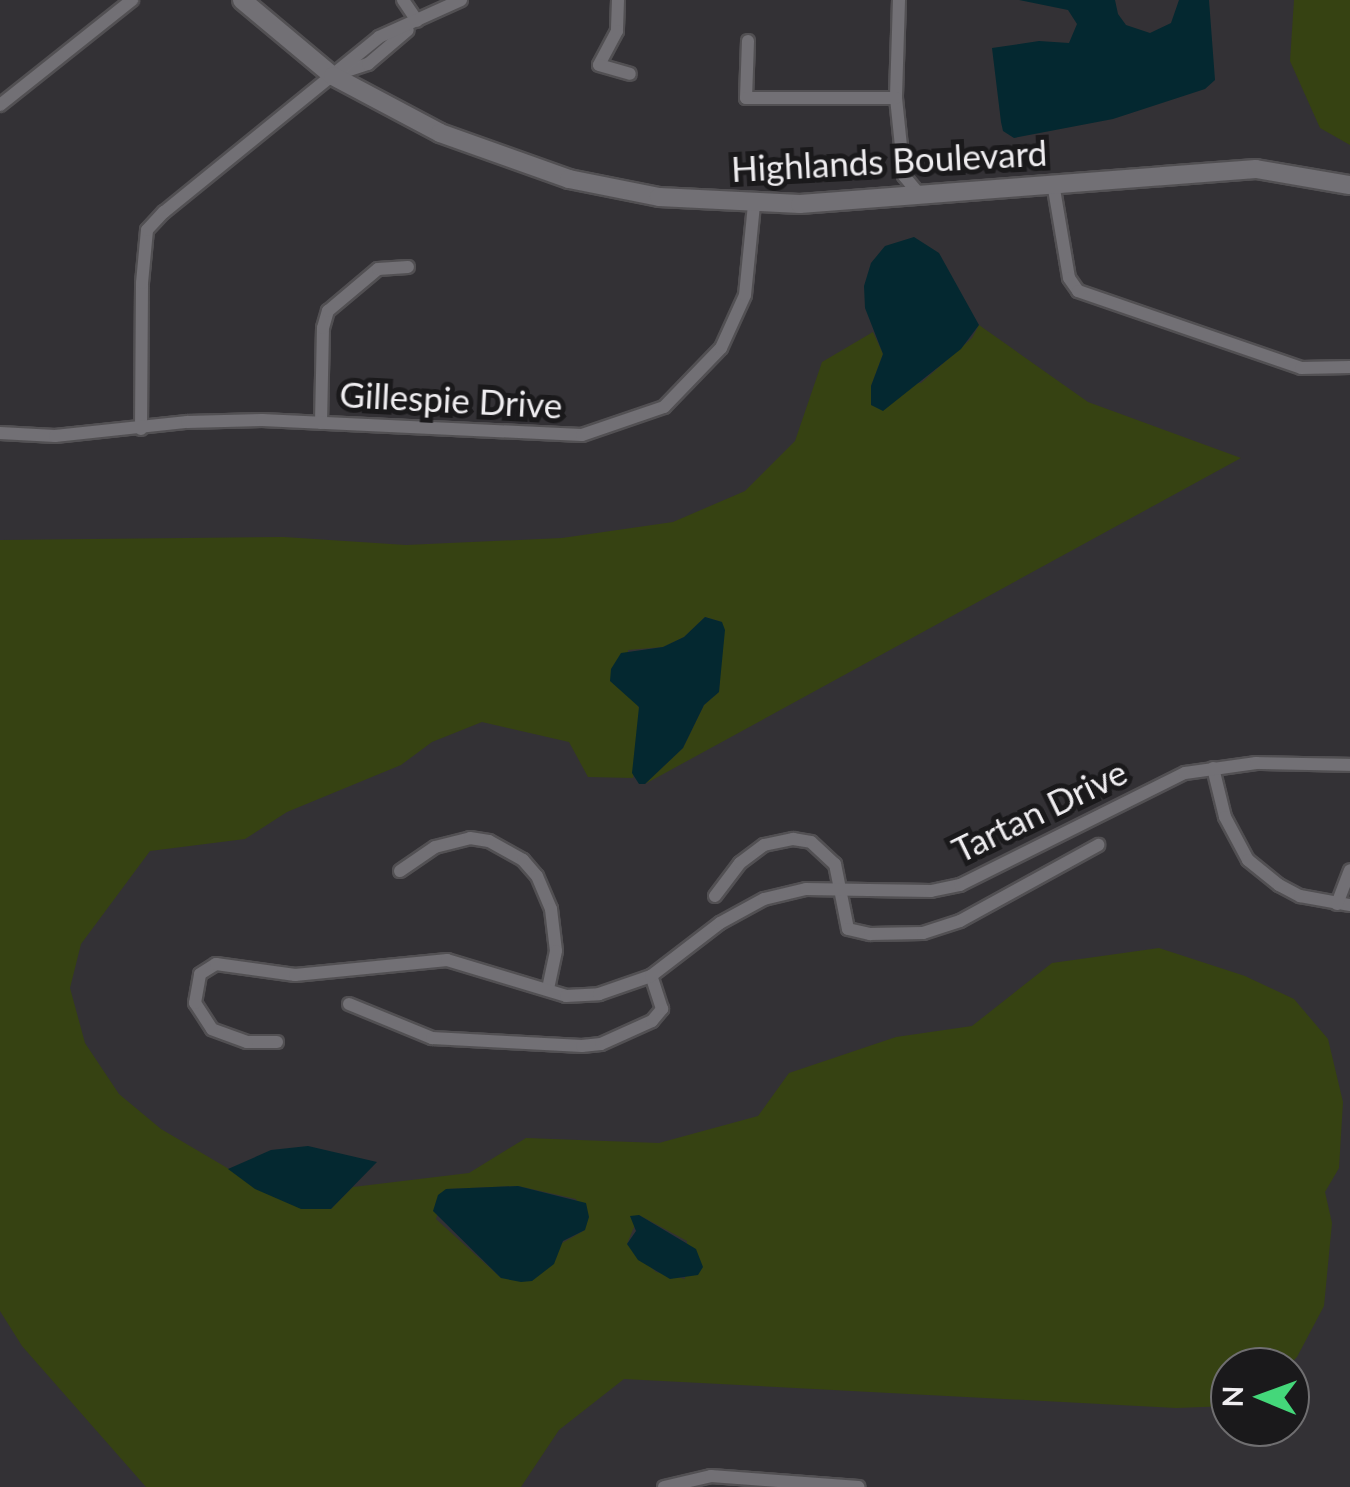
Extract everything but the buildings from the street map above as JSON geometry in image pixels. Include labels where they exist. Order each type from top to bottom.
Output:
[{"type":"street","points":[[0,105],[132,0]]},
{"type":"street","name":"Highlands Boulevard","points":[[242,0],[333,76],[440,133],[529,168],[659,197],[754,205],[1256,170],[1350,186]]},
{"type":"street","points":[[403,0],[417,21]]},
{"type":"street","points":[[141,429],[142,283],[148,230],[164,212],[379,38],[461,0]]},
{"type":"street","points":[[618,0],[617,31],[598,65],[630,74]]},
{"type":"street","points":[[899,0],[896,98],[904,182],[920,194]]},
{"type":"street","points":[[748,41],[746,98],[896,98]]},
{"type":"street","points":[[1053,184],[1070,278],[1078,291],[1301,368],[1350,367]]},
{"type":"street","name":"Gillespie Drive","points":[[0,433],[54,436],[187,422],[321,423],[582,435],[664,406],[692,382],[730,333],[744,295],[754,205]]},
{"type":"street","points":[[321,423],[323,328],[328,311],[378,270],[408,268]]},
{"type":"street","name":"Tartan Drive","points":[[277,1042],[247,1042],[212,1029],[195,1003],[200,974],[216,964],[294,976],[447,960],[566,996],[599,994],[651,976],[747,906],[806,888],[931,891],[960,885],[1185,773],[1256,763],[1350,765]]},
{"type":"street","points":[[1214,768],[1225,817],[1248,860],[1279,886],[1344,905],[1350,870]]},
{"type":"street","points":[[400,871],[435,848],[470,838],[490,842],[523,860],[537,876],[551,909],[556,951],[548,988]]},
{"type":"street","points":[[716,896],[752,852],[764,845],[793,840],[823,850],[835,864],[848,929],[870,934],[937,931],[1098,844]]},
{"type":"street","points":[[349,1004],[432,1038],[582,1046],[601,1044],[652,1020],[662,1009],[651,976]]},
{"type":"street","points":[[664,1487],[711,1476],[859,1487]]},
{"type":"green space","points":[[1294,0],[1350,0],[1350,145],[1320,128],[1290,61]]},
{"type":"green space","points":[[979,325],[1088,402],[1241,458],[645,784],[683,748],[704,705],[719,692],[722,622],[705,617],[684,637],[663,647],[628,650],[626,695],[636,701],[641,714],[633,778],[588,777],[569,742],[482,722],[432,742],[401,765],[287,812],[245,839],[150,851],[81,944],[70,988],[85,1043],[119,1094],[161,1129],[229,1169],[331,1209],[353,1187],[469,1173],[526,1138],[659,1143],[758,1116],[789,1073],[896,1037],[972,1026],[1052,963],[1159,948],[1245,976],[1294,999],[1328,1039],[1343,1102],[1339,1168],[1325,1192],[1332,1223],[1324,1306],[1302,1347],[1210,1347],[1210,1407],[624,1379],[559,1430],[521,1487],[146,1487],[22,1346],[0,1311],[0,540],[284,537],[406,545],[562,538],[673,522],[745,491],[795,441],[822,362],[873,332],[883,354],[871,386],[921,383],[972,338]],"holes":[[[518,1186],[576,1199],[585,1230],[501,1278],[436,1219],[446,1189]],[[639,1215],[687,1241],[685,1279],[656,1272],[627,1244]]]},
{"type":"water","points":[[1019,0],[1115,0],[1126,25],[1150,33],[1171,23],[1179,0],[1209,0],[1215,80],[1205,89],[1113,119],[1014,138],[1003,131],[992,48],[1039,41],[1069,43],[1077,24],[1068,10]]},
{"type":"water","points":[[914,237],[939,253],[979,325],[961,349],[883,411],[871,405],[871,386],[883,354],[865,308],[864,286],[871,263],[885,246]]},
{"type":"water","points":[[705,617],[722,622],[725,630],[719,692],[704,705],[683,748],[645,784],[639,784],[632,773],[639,707],[610,681],[611,669],[621,653],[663,647],[684,637]]},
{"type":"water","points":[[308,1146],[377,1162],[331,1209],[301,1209],[255,1189],[228,1169],[271,1150]]},
{"type":"water","points":[[518,1186],[586,1203],[589,1217],[585,1230],[563,1241],[554,1264],[532,1281],[521,1282],[501,1278],[433,1211],[438,1195],[446,1189]]},
{"type":"water","points":[[639,1215],[696,1249],[703,1267],[698,1275],[670,1279],[638,1260],[627,1244],[636,1231],[630,1216]]}]
